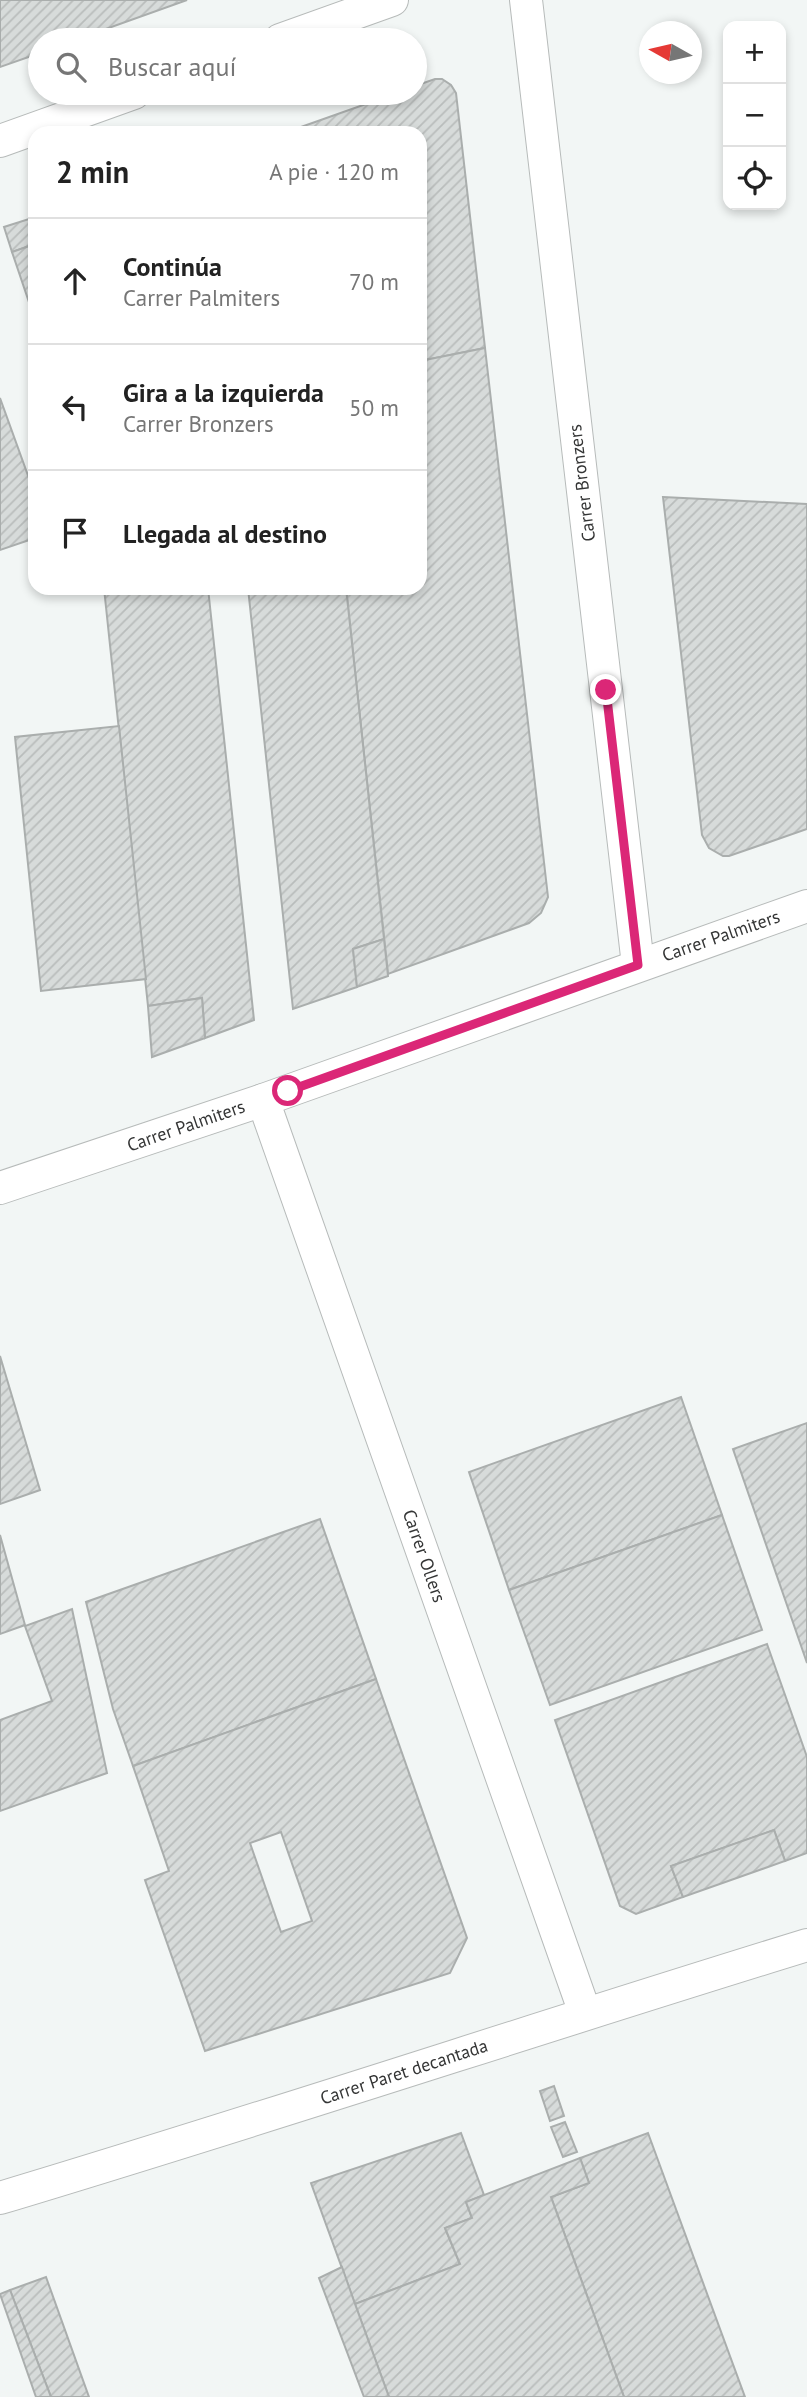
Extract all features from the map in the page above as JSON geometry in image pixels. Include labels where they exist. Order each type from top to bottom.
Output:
[{"type":"street","points":[[314,28],[392,0]]},
{"type":"street","name":"Carrer Bronzers","points":[[526,0],[638,965]]},
{"type":"street","points":[[42,126],[100,105]]},
{"type":"street","points":[[0,141],[28,131]]},
{"type":"street","name":"Carrer Palmiters","points":[[0,1188],[263,1100],[807,906]]},
{"type":"street","name":"Carrer Ollers","points":[[263,1100],[585,2013]]},
{"type":"street","name":"Carrer Paret decantada","points":[[0,2198],[168,2148],[585,2013],[807,1945]]},
{"type":"building","points":[[0,0],[187,0],[109,28],[28,28],[28,57],[0,67]]},
{"type":"building","points":[[442,79],[451,85],[456,93],[485,348],[427,360],[427,126],[304,126],[363,105],[427,105],[427,82]]},
{"type":"building","points":[[28,219],[28,246],[12,252],[4,227]]},
{"type":"building","points":[[28,246],[28,299],[12,252]]},
{"type":"building","points":[[485,348],[548,897],[541,913],[529,923],[388,974],[347,595],[427,595],[427,360]]},
{"type":"building","points":[[0,398],[28,476],[28,540],[0,550]]},
{"type":"building","points":[[663,497],[807,504],[807,829],[729,856],[723,856],[709,848],[702,835]]},
{"type":"building","points":[[105,595],[209,595],[254,1020],[205,1038],[202,998],[148,1006]]},
{"type":"building","points":[[249,595],[347,595],[384,939],[353,949],[357,987],[293,1009]]},
{"type":"building","points":[[119,726],[146,979],[41,991],[15,737]]},
{"type":"building","points":[[384,939],[388,976],[357,987],[353,949]]},
{"type":"building","points":[[202,998],[205,1038],[152,1057],[148,1006]]},
{"type":"building","points":[[0,1356],[40,1490],[0,1504]]},
{"type":"building","points":[[681,1397],[722,1515],[509,1590],[469,1472]]},
{"type":"building","points":[[807,1423],[807,1663],[733,1449]]},
{"type":"building","points":[[722,1515],[762,1630],[550,1705],[509,1590]]},
{"type":"building","points":[[320,1519],[376,1679],[133,1766],[113,1709],[86,1602]]},
{"type":"building","points":[[0,1535],[25,1625],[0,1634]]},
{"type":"building","points":[[72,1609],[107,1773],[0,1811],[0,1720],[52,1701],[25,1626]]},
{"type":"building","points":[[767,1644],[807,1757],[807,1853],[785,1861],[774,1830],[671,1866],[683,1897],[636,1914],[620,1906],[555,1720]]},
{"type":"building","points":[[376,1679],[467,1938],[450,1973],[205,2051],[145,1880],[169,1871],[133,1766]],"holes":[[[281,1832],[312,1921],[281,1932],[250,1843]]]},
{"type":"building","points":[[774,1830],[785,1861],[683,1897],[671,1866]]},
{"type":"building","points":[[554,2086],[564,2116],[550,2121],[540,2091]]},
{"type":"building","points":[[565,2122],[577,2152],[563,2157],[551,2127]]},
{"type":"building","points":[[461,2133],[484,2195],[466,2202],[472,2218],[445,2228],[460,2264],[355,2304],[311,2183]]},
{"type":"building","points":[[648,2133],[745,2397],[624,2397],[551,2197],[589,2183],[580,2158]]},
{"type":"building","points":[[580,2158],[589,2183],[551,2197],[624,2397],[389,2397],[355,2304],[460,2264],[445,2228],[472,2218],[466,2202]]},
{"type":"building","points":[[342,2267],[389,2397],[364,2397],[319,2278]]},
{"type":"building","points":[[46,2277],[89,2397],[51,2397],[10,2290]]},
{"type":"building","points":[[10,2290],[51,2397],[36,2397],[0,2294]]},
{"type":"route","points":[[288,1091],[638,965],[606,690]]}]
